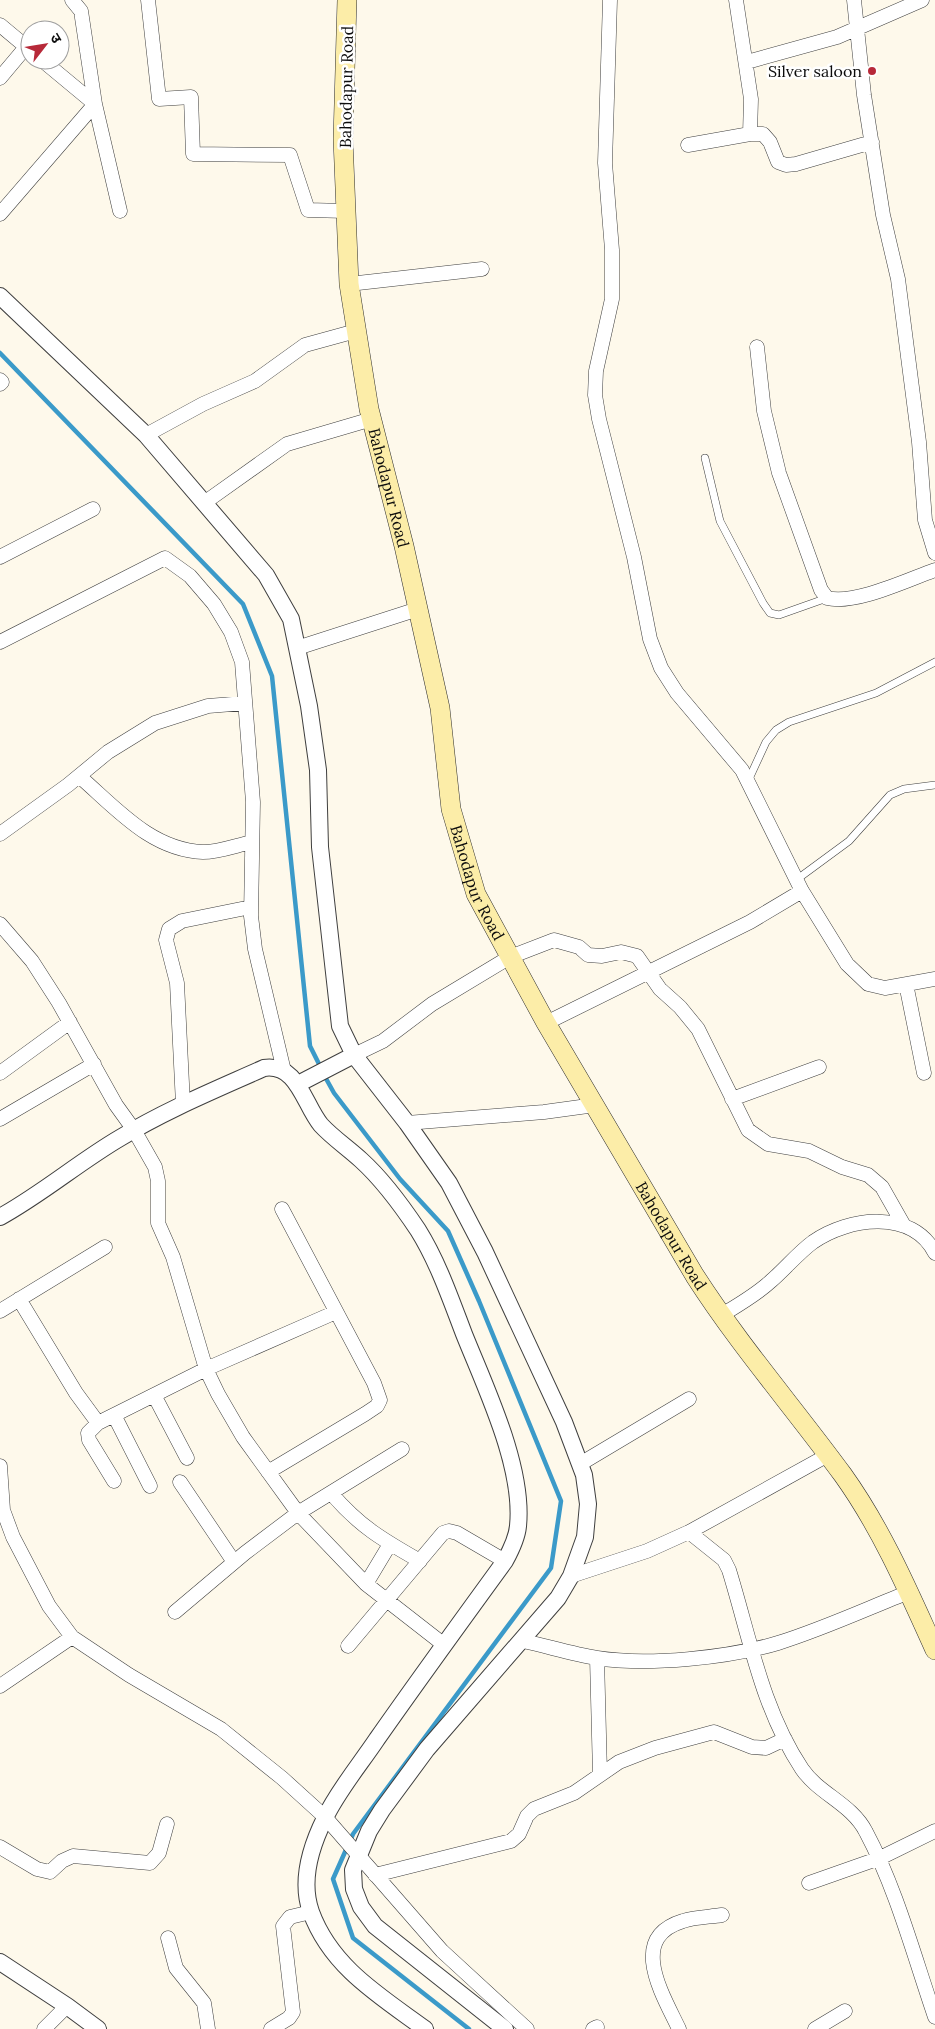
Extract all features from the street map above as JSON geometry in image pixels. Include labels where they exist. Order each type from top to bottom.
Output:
[{"type":"main road","name":"Bahodapur Road","points":[[347,0],[343,138],[348,284],[372,419],[440,708],[451,809],[476,894],[546,1023],[720,1316],[844,1476],[876,1529],[909,1592],[935,1650]]},
{"type":"street","points":[[72,0],[81,12],[95,104],[120,211]]},
{"type":"street","points":[[148,0],[160,99],[191,97],[193,154],[290,155],[308,210],[346,211]]},
{"type":"street","points":[[610,0],[605,163],[612,257],[612,299],[596,371],[596,394],[599,419],[634,557],[650,639],[661,668],[677,693],[742,770],[799,885],[847,964],[868,984],[885,988],[935,979]]},
{"type":"street","points":[[736,0],[747,62],[751,99],[750,134]]},
{"type":"street","points":[[854,0],[883,216],[898,279],[919,442],[926,520],[935,553]]},
{"type":"street","points":[[747,62],[857,29],[922,0]]},
{"type":"street","points":[[0,25],[20,42]]},
{"type":"street","points":[[0,78],[20,57]]},
{"type":"street","points":[[54,70],[95,104]]},
{"type":"street","points":[[0,214],[95,104]]},
{"type":"street","points":[[688,145],[750,134],[763,134],[770,142],[778,162],[786,165],[796,164],[872,142]]},
{"type":"street","points":[[348,284],[482,269]]},
{"type":"street","points":[[0,296],[146,435],[266,575],[291,618],[309,706],[318,770],[320,847],[332,973],[347,1058],[407,1123],[449,1183],[485,1252],[564,1422],[584,1475],[588,1504],[585,1537],[571,1576],[558,1598],[523,1641],[427,1749],[382,1810],[356,1854],[353,1870],[354,1889],[361,1908],[375,1926],[505,2029]]},
{"type":"street","points":[[146,435],[204,404],[255,381],[305,345],[356,331]]},
{"type":"street","points":[[757,346],[764,411],[779,473],[822,590],[827,598],[837,601],[852,599],[935,570]]},
{"type":"street","points":[[0,380],[2,382],[0,384]]},
{"type":"street","points":[[204,503],[287,444],[372,419]]},
{"type":"street","points":[[0,557],[93,509]]},
{"type":"street","points":[[0,642],[165,558],[190,576],[214,604],[232,632],[242,662],[253,802],[251,907],[255,949],[284,1070]]},
{"type":"street","points":[[297,648],[418,609]]},
{"type":"street","points":[[0,834],[79,776],[108,752],[154,723],[208,706],[245,703]]},
{"type":"street","points":[[79,776],[136,826],[161,843],[205,852],[252,842]]},
{"type":"street","points":[[546,1023],[750,922],[799,885]]},
{"type":"street","points":[[183,1104],[177,983],[166,940],[169,929],[182,921],[251,907]]},
{"type":"street","points":[[1,926],[32,961],[70,1022],[116,1105],[134,1130],[155,1167],[158,1181],[158,1223],[172,1257],[206,1370],[243,1437],[298,1513],[366,1584],[443,1644]]},
{"type":"street","points":[[303,1081],[383,1041],[432,1004],[510,957],[554,940],[579,947],[588,955],[602,956],[620,952],[637,956],[642,961],[647,973],[698,1029],[748,1130],[759,1140],[768,1144],[809,1151],[842,1167],[868,1175],[875,1180],[903,1224]]},
{"type":"street","points":[[906,984],[924,1073]]},
{"type":"street","points":[[0,1073],[70,1022]]},
{"type":"street","points":[[0,1102],[3,1117],[94,1064]]},
{"type":"street","points":[[0,1217],[21,1206],[82,1162],[134,1130],[183,1104],[264,1068],[272,1067],[284,1070],[303,1081],[317,1120],[328,1133],[362,1161],[395,1199],[419,1231],[436,1265],[501,1427],[513,1471],[518,1501],[518,1527],[512,1547],[505,1561],[443,1644],[327,1820],[308,1863],[306,1891],[311,1912],[322,1936],[335,1956],[352,1975],[425,2029]]},
{"type":"street","points":[[732,1099],[820,1067]]},
{"type":"street","points":[[407,1123],[544,1112],[595,1105]]},
{"type":"street","points":[[268,1472],[365,1414],[377,1406],[380,1400],[379,1392],[282,1209]]},
{"type":"street","points":[[720,1316],[771,1282],[812,1242],[833,1230],[867,1223],[889,1222],[903,1224],[920,1233],[935,1253]]},
{"type":"street","points":[[0,1311],[105,1247]]},
{"type":"street","points":[[19,1299],[76,1393],[98,1423]]},
{"type":"street","points":[[114,1481],[89,1440],[88,1434],[98,1423],[206,1370],[336,1312]]},
{"type":"street","points":[[154,1395],[187,1458]]},
{"type":"street","points":[[580,1464],[689,1399]]},
{"type":"street","points":[[114,1415],[150,1486]]},
{"type":"street","points":[[175,1612],[234,1562],[298,1513],[402,1449]]},
{"type":"street","points":[[571,1576],[647,1551],[689,1532],[828,1455]]},
{"type":"street","points":[[0,1466],[3,1510],[13,1537],[49,1606],[72,1637],[129,1675],[221,1729],[282,1778],[327,1820],[442,1951],[527,2029]]},
{"type":"street","points":[[180,1482],[234,1562]]},
{"type":"street","points":[[331,1493],[347,1512],[372,1533],[420,1561]]},
{"type":"street","points":[[348,1646],[388,1601],[434,1542],[443,1534],[449,1531],[457,1533],[505,1561]]},
{"type":"street","points":[[689,1532],[724,1560],[730,1570],[752,1650],[772,1709],[785,1739],[803,1771],[855,1815],[880,1858],[935,2017]]},
{"type":"street","points":[[366,1584],[390,1544]]},
{"type":"street","points":[[523,1641],[597,1658],[650,1661],[752,1650],[821,1627],[909,1592]]},
{"type":"street","points":[[0,1686],[72,1637]]},
{"type":"street","points":[[597,1658],[600,1774]]},
{"type":"street","points":[[375,1875],[511,1841],[519,1834],[527,1816],[534,1809],[574,1793],[619,1762],[655,1748],[714,1732],[752,1747],[766,1748],[785,1739]]},
{"type":"street","points":[[0,1847],[37,1869],[50,1872],[62,1861],[73,1856],[150,1863],[159,1853],[167,1824]]},
{"type":"street","points":[[809,1883],[880,1858],[935,1831]]},
{"type":"street","points":[[271,2029],[289,2018],[293,2012],[283,1926],[290,1917],[311,1912]]},
{"type":"street","points":[[679,2029],[654,1976],[652,1952],[656,1939],[667,1929],[683,1921],[722,1915]]},
{"type":"street","points":[[168,1938],[172,1960],[176,1968],[204,2003],[208,2029]]},
{"type":"street","points":[[0,1962],[98,2029]]},
{"type":"street","points":[[44,2029],[67,2006]]},
{"type":"street","points":[[815,2029],[845,2011]]},
{"type":"lane","points":[[705,458],[720,521],[770,613],[779,615],[827,598]]},
{"type":"lane","points":[[748,782],[766,742],[776,730],[789,722],[876,693],[935,662]]},
{"type":"lane","points":[[799,885],[849,842],[890,795],[904,789],[935,785]]},
{"type":"waterway","points":[[0,353],[243,604],[272,676],[310,1046],[321,1068]]},
{"type":"waterway","points":[[324,1075],[334,1093],[400,1179],[448,1231],[479,1301],[561,1501],[551,1568],[353,1834],[333,1879],[353,1938],[469,2029]]},
{"type":"place","name":"Silver saloon","points":[[872,71]]}]
